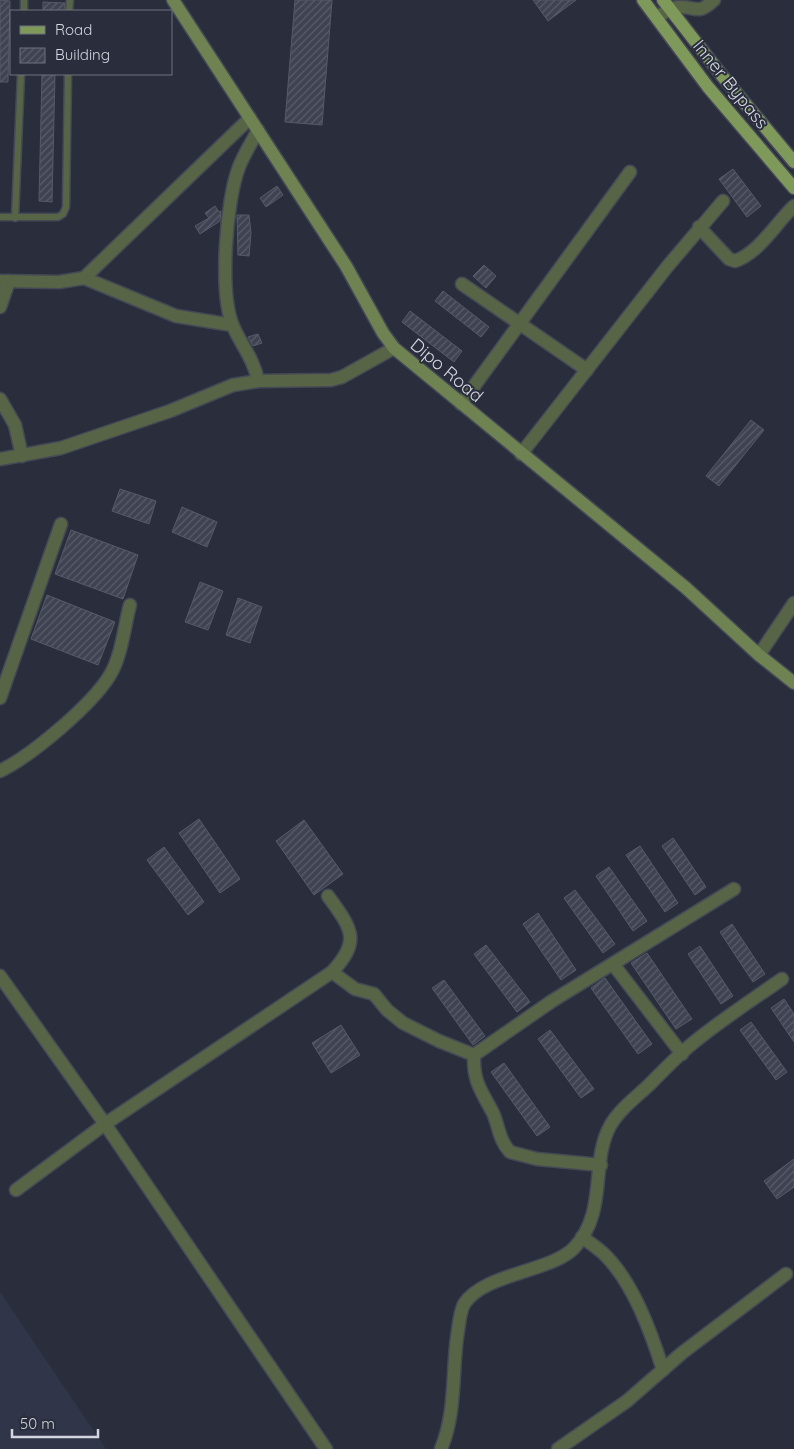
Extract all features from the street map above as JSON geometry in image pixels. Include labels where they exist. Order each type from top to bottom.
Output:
[{"type":"main road","name":"Dipo Road","points":[[173,0],[346,266],[383,333],[394,348],[686,588],[759,655],[794,683]]},
{"type":"main road","name":"Inner Bypass","points":[[643,0],[708,87],[794,188]]},
{"type":"main road","name":"Inner Bypass","points":[[666,4],[693,40],[794,162]]},
{"type":"street","points":[[656,18],[666,4],[697,11],[704,9],[714,0]]},
{"type":"street","points":[[84,278],[250,118]]},
{"type":"street","points":[[258,130],[239,168],[234,187],[225,251],[224,276],[232,325],[251,357],[258,381]]},
{"type":"street","points":[[461,404],[630,172]]},
{"type":"street","points":[[521,454],[699,227],[723,201]]},
{"type":"street","points":[[699,227],[729,259],[735,261],[742,259],[756,246],[794,206]]},
{"type":"street","points":[[0,307],[4,281],[59,282],[84,278],[176,316],[232,325]]},
{"type":"street","points":[[462,284],[587,370]]},
{"type":"street","points":[[0,460],[61,448],[170,411],[234,384],[258,381],[331,380],[342,377],[394,348]]},
{"type":"street","points":[[0,399],[14,425],[22,456]]},
{"type":"street","points":[[0,698],[61,524]]},
{"type":"street","points":[[759,655],[794,603]]},
{"type":"street","points":[[0,771],[18,762],[44,740],[88,700],[110,676],[130,605]]},
{"type":"street","points":[[474,1055],[552,1001],[612,964],[699,911],[734,889],[612,964]]},
{"type":"street","points":[[16,1190],[105,1124],[332,972],[347,956],[350,938],[343,915],[328,896]]},
{"type":"street","points":[[612,964],[682,1054]]},
{"type":"street","points":[[332,972],[355,989],[374,994],[387,1010],[402,1023],[474,1055]]},
{"type":"street","points":[[0,976],[105,1124],[326,1449]]},
{"type":"street","points":[[441,1449],[452,1409],[454,1360],[464,1305],[470,1297],[500,1279],[562,1256],[573,1249],[593,1218],[601,1165],[610,1127],[620,1112],[693,1043],[782,979]]},
{"type":"street","points":[[474,1055],[474,1077],[480,1092],[493,1114],[498,1134],[510,1152],[537,1159],[601,1165]]},
{"type":"street","points":[[582,1237],[604,1254],[620,1275],[649,1324],[663,1370]]},
{"type":"street","points":[[558,1449],[627,1401],[663,1370],[786,1274]]},
{"type":"lane","points":[[15,218],[21,75]]},
{"type":"lane","points":[[0,218],[58,217],[66,207],[68,75]]},
{"type":"shaded area","points":[[0,1292],[106,1449],[0,1449]]},
{"type":"building","points":[[0,0],[10,1],[8,82],[0,82]]},
{"type":"building","points":[[295,0],[332,0],[322,125],[285,122]]},
{"type":"building","points":[[533,0],[576,0],[548,21]]},
{"type":"building","points":[[43,2],[65,3],[64,10],[43,10]]},
{"type":"building","points":[[42,75],[55,75],[52,202],[39,201]]},
{"type":"building","points":[[733,169],[761,206],[747,217],[719,179]]},
{"type":"building","points":[[277,186],[283,195],[266,207],[260,198]]},
{"type":"building","points":[[215,206],[219,212],[221,211],[220,221],[200,234],[195,226],[209,218],[205,213]]},
{"type":"building","points":[[237,215],[249,215],[251,233],[249,256],[238,255]]},
{"type":"building","points":[[484,265],[496,276],[486,288],[473,276]]},
{"type":"building","points":[[443,291],[489,327],[481,337],[435,301]]},
{"type":"building","points":[[410,311],[462,351],[454,362],[402,322]]},
{"type":"building","points":[[258,334],[262,343],[253,346],[248,337]]},
{"type":"building","points":[[751,420],[764,430],[719,486],[706,476]]},
{"type":"building","points":[[120,489],[156,501],[149,524],[112,511]]},
{"type":"building","points":[[182,507],[217,522],[207,547],[172,532]]},
{"type":"building","points":[[71,530],[138,555],[123,599],[55,574]]},
{"type":"building","points":[[200,582],[223,591],[208,630],[185,622]]},
{"type":"building","points":[[47,595],[115,622],[98,665],[31,639]]},
{"type":"building","points":[[238,598],[262,607],[250,643],[226,635]]},
{"type":"building","points":[[199,819],[240,879],[220,893],[179,833]]},
{"type":"building","points":[[304,820],[343,874],[314,895],[276,841]]},
{"type":"building","points":[[673,838],[706,887],[695,895],[662,846]]},
{"type":"building","points":[[640,846],[678,903],[665,912],[626,855]]},
{"type":"building","points":[[164,847],[204,902],[188,915],[147,860]]},
{"type":"building","points":[[609,867],[647,921],[633,931],[596,876]]},
{"type":"building","points":[[575,890],[615,944],[603,953],[564,898]]},
{"type":"building","points":[[538,913],[576,970],[561,980],[523,924]]},
{"type":"building","points":[[732,924],[765,974],[753,982],[720,932]]},
{"type":"building","points":[[486,945],[530,1002],[517,1012],[474,954]]},
{"type":"building","points":[[700,946],[733,996],[721,1004],[688,954]]},
{"type":"building","points":[[647,953],[692,1019],[676,1029],[631,963]]},
{"type":"building","points":[[605,978],[652,1044],[638,1054],[591,988]]},
{"type":"building","points":[[444,980],[485,1036],[473,1045],[432,988]]},
{"type":"building","points":[[784,999],[794,1014],[794,1042],[771,1008]]},
{"type":"building","points":[[751,1022],[787,1072],[776,1080],[740,1030]]},
{"type":"building","points":[[341,1025],[360,1055],[331,1073],[312,1043]]},
{"type":"building","points":[[550,1030],[594,1089],[581,1098],[538,1039]]},
{"type":"building","points":[[504,1063],[550,1127],[537,1136],[491,1072]]},
{"type":"building","points":[[794,1159],[794,1187],[777,1199],[764,1181]]}]
